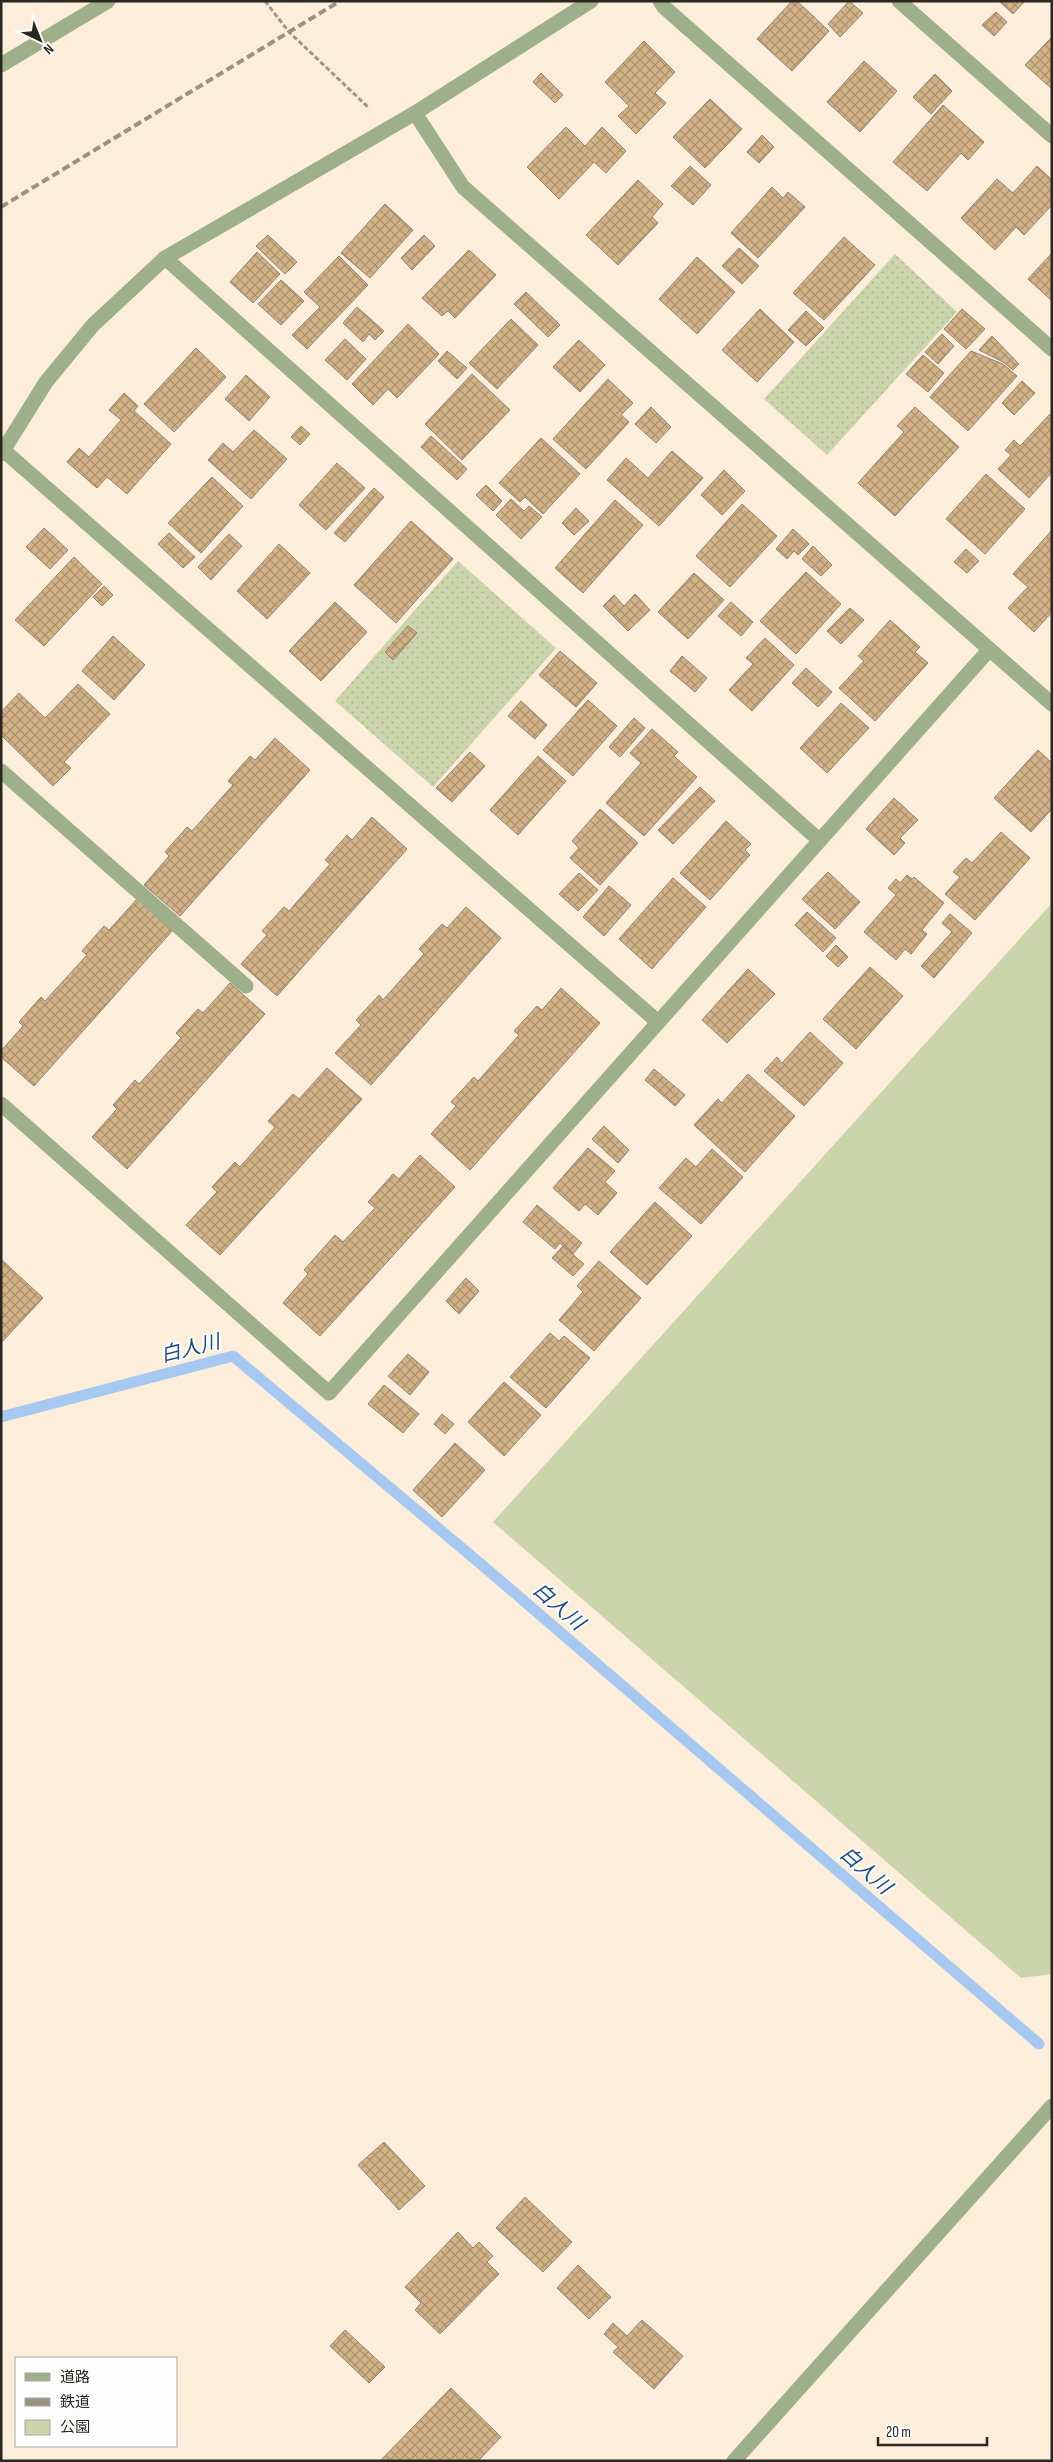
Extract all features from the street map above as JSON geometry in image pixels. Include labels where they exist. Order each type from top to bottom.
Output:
[{"type":"street","points":[[1,65],[108,1]]},
{"type":"street","points":[[591,1],[415,113],[165,258],[93,325],[46,382],[2,452],[658,1022]]},
{"type":"street","points":[[660,1],[671,14],[1052,349]]},
{"type":"street","points":[[899,1],[1052,136]]},
{"type":"street","points":[[415,113],[463,186],[1052,704]]},
{"type":"street","points":[[165,258],[819,840]]},
{"type":"street","points":[[1,1104],[329,1393],[989,650]]},
{"type":"street","points":[[1,771],[246,986]]},
{"type":"street","points":[[734,2461],[1052,2106]]},
{"type":"path","points":[[265,1],[289,32],[390,127]]},
{"type":"green space","points":[[895,254],[957,312],[827,455],[764,399]]},
{"type":"green space","points":[[458,561],[556,648],[433,787],[335,701]]},
{"type":"green space","points":[[1052,903],[1052,1974],[1021,1978],[493,1522]]},
{"type":"building","points":[[792,1],[797,1],[829,31],[792,71],[757,39]]},
{"type":"building","points":[[849,1],[863,13],[840,37],[828,24]]},
{"type":"building","points":[[999,1],[1025,1],[1013,14]]},
{"type":"building","points":[[996,12],[1007,22],[994,36],[982,25]]},
{"type":"building","points":[[1052,37],[1052,89],[1025,65]]},
{"type":"building","points":[[644,41],[675,72],[655,93],[666,103],[636,134],[618,116],[629,106],[605,82]]},
{"type":"building","points":[[864,61],[897,91],[860,132],[827,102]]},
{"type":"building","points":[[541,73],[563,95],[555,103],[533,82]]},
{"type":"building","points":[[935,74],[952,91],[931,114],[913,97]]},
{"type":"building","points":[[710,99],[742,129],[705,168],[673,137]]},
{"type":"building","points":[[943,105],[984,142],[968,160],[961,153],[927,191],[893,162]]},
{"type":"building","points":[[566,127],[585,146],[602,127],[626,151],[606,173],[594,162],[559,199],[527,167]]},
{"type":"building","points":[[762,135],[774,147],[759,163],[747,152]]},
{"type":"building","points":[[690,166],[711,185],[693,205],[671,186]]},
{"type":"building","points":[[1037,166],[1052,180],[1052,205],[1024,235],[1016,227],[995,250],[961,218],[997,179],[1013,193]]},
{"type":"building","points":[[638,180],[663,204],[652,217],[658,223],[618,265],[586,235]]},
{"type":"building","points":[[772,187],[783,198],[788,192],[805,207],[758,258],[731,233]]},
{"type":"building","points":[[385,204],[413,230],[370,278],[341,253]]},
{"type":"building","points":[[268,235],[297,262],[285,274],[256,246]]},
{"type":"building","points":[[424,235],[435,246],[412,270],[401,258]]},
{"type":"building","points":[[844,237],[875,265],[824,320],[793,293]]},
{"type":"building","points":[[739,248],[759,266],[742,284],[722,266]]},
{"type":"building","points":[[469,250],[496,275],[455,318],[448,311],[442,316],[422,298]]},
{"type":"building","points":[[257,252],[280,274],[253,303],[230,282]]},
{"type":"building","points":[[1052,253],[1052,301],[1028,279]]},
{"type":"building","points":[[339,256],[368,285],[307,349],[292,335],[320,307],[304,292]]},
{"type":"building","points":[[697,257],[735,292],[697,334],[659,299]]},
{"type":"building","points":[[281,280],[304,301],[281,325],[258,304]]},
{"type":"building","points":[[526,292],[560,325],[548,337],[514,304]]},
{"type":"building","points":[[357,307],[384,331],[375,340],[369,334],[363,342],[343,323]]},
{"type":"building","points":[[760,309],[794,342],[757,382],[722,350]]},
{"type":"building","points":[[962,309],[985,329],[966,349],[944,329]]},
{"type":"building","points":[[806,311],[824,328],[806,346],[788,330]]},
{"type":"building","points":[[511,319],[538,345],[497,389],[469,363]]},
{"type":"building","points":[[408,324],[439,354],[397,398],[388,389],[373,405],[352,384]]},
{"type":"building","points":[[942,334],[954,346],[938,364],[925,352]]},
{"type":"building","points":[[992,336],[1019,364],[1013,370],[1003,362],[979,350]]},
{"type":"building","points":[[345,339],[366,359],[347,380],[325,360]]},
{"type":"building","points":[[579,340],[605,365],[580,392],[553,367]]},
{"type":"building","points":[[196,348],[226,377],[174,432],[144,404]]},
{"type":"building","points":[[447,351],[467,368],[457,379],[438,361]]},
{"type":"building","points":[[971,351],[1003,364],[1017,376],[968,431],[930,397]]},
{"type":"building","points":[[923,355],[944,373],[928,392],[906,374]]},
{"type":"building","points":[[472,374],[510,410],[462,460],[425,424]]},
{"type":"building","points":[[246,375],[270,397],[249,421],[225,399]]},
{"type":"building","points":[[608,379],[633,403],[621,415],[629,422],[586,469],[553,439]]},
{"type":"building","points":[[1022,381],[1035,393],[1014,415],[1002,403]]},
{"type":"building","points":[[124,393],[138,406],[134,411],[171,444],[127,494],[107,477],[97,488],[67,462],[79,448],[89,457],[121,420],[109,410]]},
{"type":"building","points":[[651,407],[671,427],[656,443],[635,424]]},
{"type":"building","points":[[915,407],[959,447],[895,516],[858,483],[904,432],[897,426]]},
{"type":"building","points":[[1050,414],[1052,416],[1052,472],[1029,498],[998,469],[1011,455],[1005,450],[1014,440],[1020,446]]},
{"type":"building","points":[[301,426],[310,434],[300,445],[291,437]]},
{"type":"building","points":[[254,430],[287,459],[251,499],[208,460],[223,443],[233,452]]},
{"type":"building","points":[[431,436],[467,469],[457,480],[421,447]]},
{"type":"building","points":[[541,438],[580,474],[543,514],[525,497],[520,502],[499,483]]},
{"type":"building","points":[[672,451],[703,478],[659,526],[607,480],[626,458],[648,478]]},
{"type":"building","points":[[337,463],[365,488],[326,530],[299,505]]},
{"type":"building","points":[[724,470],[745,491],[722,515],[701,495]]},
{"type":"building","points":[[986,474],[1025,509],[985,554],[946,519]]},
{"type":"building","points":[[212,477],[243,506],[201,553],[168,523]]},
{"type":"building","points":[[486,485],[502,501],[493,511],[476,495]]},
{"type":"building","points":[[374,488],[384,497],[345,542],[334,533]]},
{"type":"building","points":[[511,499],[524,511],[529,506],[542,517],[521,539],[496,515]]},
{"type":"building","points":[[615,500],[643,525],[583,593],[555,568]]},
{"type":"building","points":[[742,504],[777,536],[730,587],[696,556]]},
{"type":"building","points":[[576,508],[589,521],[574,535],[562,523]]},
{"type":"building","points":[[411,521],[453,559],[396,623],[354,585]]},
{"type":"building","points":[[44,528],[68,550],[50,569],[26,547]]},
{"type":"building","points":[[793,529],[809,544],[798,555],[794,551],[787,559],[776,549]]},
{"type":"building","points":[[1052,530],[1052,612],[1034,632],[1008,608],[1028,587],[1013,574]]},
{"type":"building","points":[[169,533],[195,557],[183,568],[158,544]]},
{"type":"building","points":[[229,534],[242,546],[211,580],[198,567]]},
{"type":"building","points":[[279,544],[310,573],[267,619],[237,591]]},
{"type":"building","points":[[813,546],[832,565],[821,576],[802,559]]},
{"type":"building","points":[[966,549],[979,561],[967,573],[954,562]]},
{"type":"building","points":[[74,557],[102,584],[44,646],[15,620]]},
{"type":"building","points":[[806,572],[841,604],[796,654],[760,621]]},
{"type":"building","points":[[694,573],[724,600],[688,639],[658,612]]},
{"type":"building","points":[[104,586],[113,595],[102,606],[93,597]]},
{"type":"building","points":[[635,594],[650,610],[628,631],[603,606],[614,595],[624,606]]},
{"type":"building","points":[[335,602],[367,632],[321,681],[289,651]]},
{"type":"building","points":[[731,602],[753,622],[741,636],[718,616]]},
{"type":"building","points":[[850,608],[864,620],[841,644],[827,631]]},
{"type":"building","points":[[890,620],[920,647],[915,652],[928,663],[875,721],[839,688],[864,661],[858,656]]},
{"type":"building","points":[[408,626],[417,633],[393,660],[385,652]]},
{"type":"building","points":[[113,636],[145,665],[114,700],[82,671]]},
{"type":"building","points":[[765,638],[794,665],[752,711],[729,690],[753,664],[746,658]]},
{"type":"building","points":[[560,651],[597,683],[576,707],[539,675]]},
{"type":"building","points":[[682,656],[707,678],[695,692],[670,671]]},
{"type":"building","points":[[806,668],[832,692],[818,707],[792,683]]},
{"type":"building","points":[[78,684],[110,714],[64,762],[71,768],[53,786],[1,735],[1,712],[19,693],[45,718]]},
{"type":"building","points":[[588,700],[617,726],[573,776],[543,750]]},
{"type":"building","points":[[521,701],[547,725],[535,739],[508,716]]},
{"type":"building","points":[[841,703],[869,728],[827,773],[800,748]]},
{"type":"building","points":[[634,718],[645,728],[620,757],[609,747]]},
{"type":"building","points":[[652,729],[678,752],[674,756],[697,777],[644,836],[606,803],[641,763],[630,753]]},
{"type":"building","points":[[275,738],[310,770],[180,916],[144,885],[169,856],[165,852],[187,827],[192,831],[233,785],[228,781],[250,756],[255,760]]},
{"type":"building","points":[[1038,750],[1052,763],[1052,809],[1031,832],[994,798]]},
{"type":"building","points":[[470,752],[485,766],[452,802],[436,788]]},
{"type":"building","points":[[538,756],[566,781],[518,835],[490,810]]},
{"type":"building","points":[[700,787],[715,801],[673,844],[658,830]]},
{"type":"building","points":[[894,798],[918,820],[900,838],[905,843],[894,855],[866,829]]},
{"type":"building","points":[[600,809],[638,843],[600,885],[570,858],[579,848],[572,841]]},
{"type":"building","points":[[372,817],[407,849],[277,996],[241,964],[267,935],[262,931],[284,907],[289,911],[330,864],[325,860],[347,835],[352,840]]},
{"type":"building","points":[[726,821],[751,844],[745,850],[750,855],[710,900],[680,873]]},
{"type":"building","points":[[1001,832],[1030,858],[975,920],[945,894],[960,877],[953,872],[966,858],[972,863]]},
{"type":"building","points":[[828,872],[860,902],[835,929],[802,899]]},
{"type":"building","points":[[579,873],[598,890],[578,911],[559,894]]},
{"type":"building","points":[[907,875],[912,879],[914,877],[944,903],[922,930],[927,934],[911,954],[905,949],[896,960],[864,932],[896,895],[888,888],[896,879],[900,883]]},
{"type":"building","points":[[673,878],[706,907],[652,969],[619,939]]},
{"type":"building","points":[[609,886],[631,905],[604,936],[583,917]]},
{"type":"building","points":[[138,898],[173,930],[34,1086],[1,1057],[1,1051],[23,1026],[19,1022],[41,997],[45,1001],[87,955],[82,951],[104,926],[109,930]]},
{"type":"building","points":[[466,907],[501,938],[371,1085],[335,1053],[361,1025],[356,1020],[379,995],[383,1000],[424,954],[419,949],[442,924],[447,928]]},
{"type":"building","points":[[807,912],[836,938],[823,952],[795,925]]},
{"type":"building","points":[[950,914],[972,933],[934,978],[921,966],[952,932],[942,923]]},
{"type":"building","points":[[836,945],[848,957],[838,967],[826,956]]},
{"type":"building","points":[[870,967],[903,996],[856,1049],[823,1019]]},
{"type":"building","points":[[748,969],[775,994],[727,1043],[702,1020]]},
{"type":"building","points":[[230,983],[265,1014],[127,1169],[92,1137],[117,1109],[113,1105],[135,1080],[139,1084],[181,1038],[176,1033],[198,1009],[203,1013]]},
{"type":"building","points":[[561,988],[600,1023],[470,1170],[431,1134],[456,1106],[451,1102],[474,1077],[478,1081],[519,1035],[514,1031],[537,1006],[542,1010]]},
{"type":"building","points":[[810,1032],[843,1063],[804,1106],[764,1071],[777,1057],[782,1063]]},
{"type":"building","points":[[327,1068],[362,1099],[220,1255],[186,1225],[217,1192],[212,1187],[235,1162],[240,1167],[275,1127],[268,1121],[293,1094],[299,1099]]},
{"type":"building","points":[[654,1069],[685,1095],[675,1106],[645,1080]]},
{"type":"building","points":[[748,1074],[795,1116],[745,1172],[694,1125],[718,1099],[722,1103]]},
{"type":"building","points":[[604,1126],[629,1150],[618,1163],[592,1139]]},
{"type":"building","points":[[588,1148],[615,1171],[605,1182],[617,1193],[598,1215],[585,1204],[579,1211],[553,1188]]},
{"type":"building","points":[[712,1149],[743,1177],[701,1224],[659,1188],[686,1158],[696,1167]]},
{"type":"building","points":[[420,1155],[455,1187],[320,1336],[283,1303],[308,1274],[304,1270],[335,1235],[343,1242],[375,1208],[368,1202],[393,1174],[399,1179]]},
{"type":"building","points":[[655,1202],[692,1236],[647,1285],[610,1252]]},
{"type":"building","points":[[537,1205],[582,1243],[573,1254],[560,1243],[555,1249],[523,1222]]},
{"type":"building","points":[[563,1246],[584,1264],[573,1276],[552,1258]]},
{"type":"building","points":[[1,1259],[43,1298],[1,1343]]},
{"type":"building","points":[[599,1261],[641,1298],[594,1351],[559,1320],[583,1292],[577,1286]]},
{"type":"building","points":[[466,1278],[479,1291],[459,1314],[446,1301]]},
{"type":"building","points":[[550,1333],[559,1341],[564,1336],[590,1358],[546,1408],[510,1377]]},
{"type":"building","points":[[408,1354],[429,1372],[410,1395],[388,1376]]},
{"type":"building","points":[[504,1382],[541,1415],[504,1456],[468,1422]]},
{"type":"building","points":[[384,1385],[419,1414],[403,1433],[368,1404]]},
{"type":"building","points":[[442,1414],[454,1424],[445,1434],[434,1424]]},
{"type":"building","points":[[455,1443],[485,1470],[442,1517],[413,1490]]},
{"type":"building","points":[[384,2142],[425,2186],[399,2210],[358,2165]]},
{"type":"building","points":[[525,2197],[572,2242],[543,2272],[496,2228]]},
{"type":"building","points":[[458,2232],[473,2248],[479,2242],[493,2256],[487,2262],[499,2274],[440,2334],[415,2310],[421,2303],[405,2287]]},
{"type":"building","points":[[578,2265],[611,2297],[589,2319],[557,2288]]},
{"type":"building","points":[[642,2320],[683,2356],[654,2389],[613,2352],[618,2347],[604,2334],[613,2323],[627,2336]]},
{"type":"building","points":[[345,2330],[385,2367],[369,2383],[330,2346]]},
{"type":"building","points":[[451,2388],[501,2437],[478,2461],[380,2461]]},
{"type":"waterway","name":"白人川","points":[[1,1417],[233,1356],[482,1565],[1039,2044]]},
{"type":"railway","points":[[1,207],[340,1]]}]
